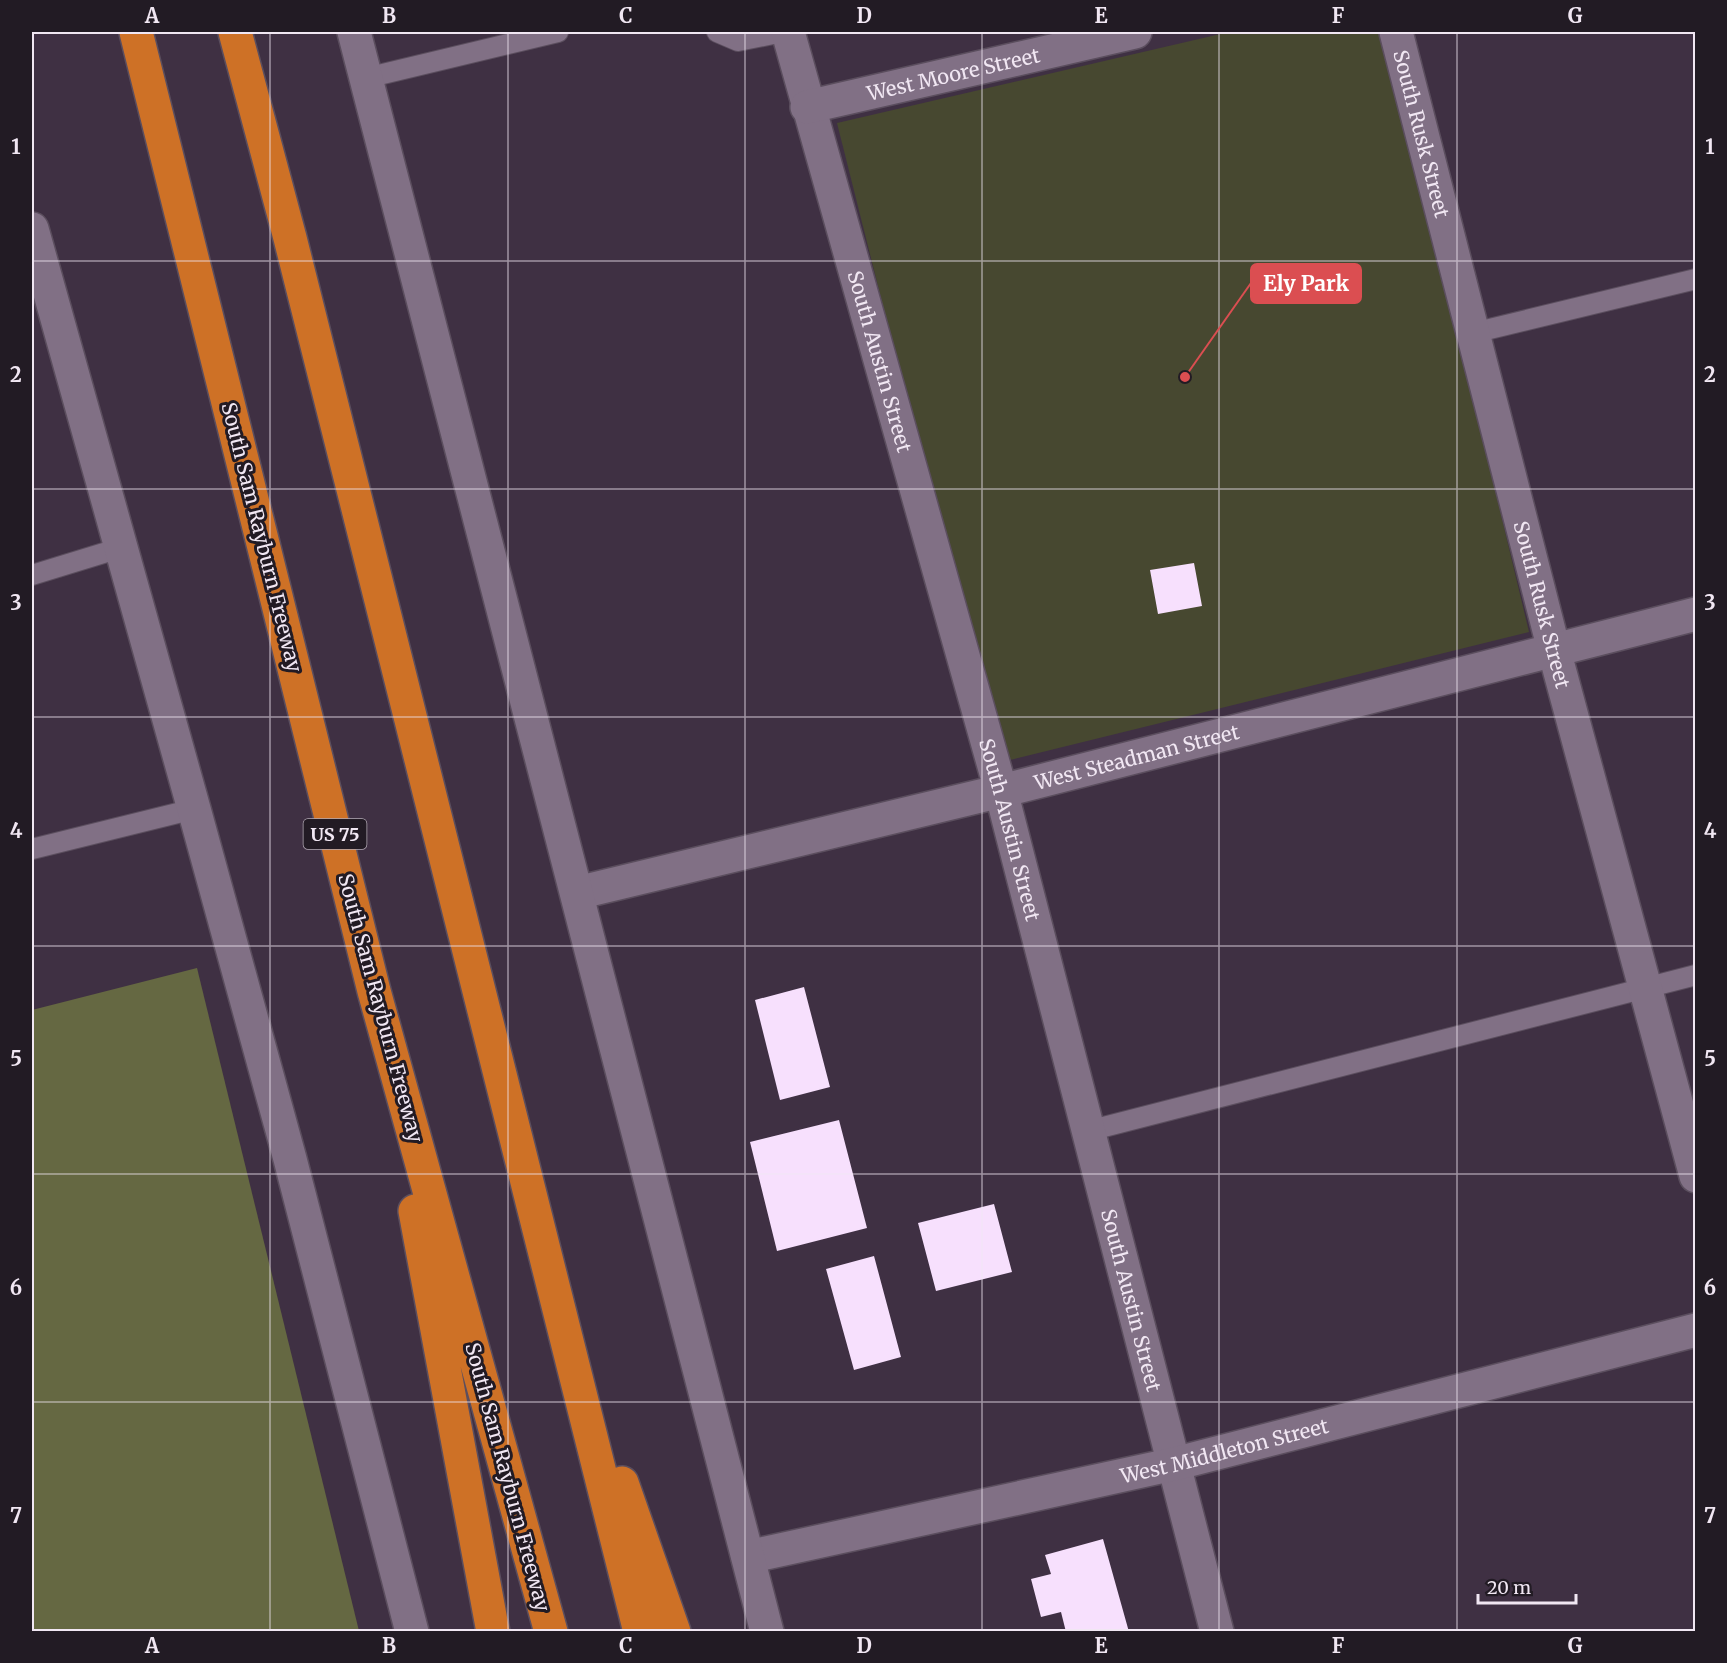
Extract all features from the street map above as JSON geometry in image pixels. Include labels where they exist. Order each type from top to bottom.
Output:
[{"type":"highway","name":"South Sam Rayburn Freeway","points":[[136,32],[374,991],[550,1632]]},
{"type":"highway","points":[[235,32],[293,250],[640,1632]]},
{"type":"highway","points":[[374,991],[493,1632]]},
{"type":"highway","points":[[552,1282],[674,1632]]},
{"type":"street","points":[[354,32],[767,1632]]},
{"type":"street","name":"South Austin Street","points":[[788,32],[807,107],[1001,791],[1217,1632]]},
{"type":"street","name":"West Moore Street","points":[[807,107],[1135,32]]},
{"type":"street","name":"South Rusk Street","points":[[1396,32],[1554,650],[1695,1176]]},
{"type":"street","points":[[32,229],[290,1159],[412,1632]]},
{"type":"street","name":"West Steadman Street","points":[[577,893],[1001,791],[1695,614]]},
{"type":"street","name":"West Middleton Street","points":[[748,1557],[1174,1464],[1695,1330]]},
{"type":"lane","points":[[366,78],[507,38],[558,32]]},
{"type":"lane","points":[[717,32],[738,41],[783,32]]},
{"type":"lane","points":[[1473,333],[1695,279]]},
{"type":"lane","points":[[32,574],[120,548]]},
{"type":"lane","points":[[32,850],[194,809]]},
{"type":"lane","points":[[1088,1131],[1695,975]]},
{"type":"green space","points":[[1229,32],[1386,32],[1529,632],[998,763],[837,123]]},
{"type":"green space","points":[[197,968],[359,1631],[32,1631],[32,1010]]},
{"type":"building","points":[[1194,563],[1202,606],[1158,614],[1150,570]]},
{"type":"building","points":[[804,987],[830,1087],[780,1100],[755,1000]]},
{"type":"building","points":[[839,1120],[867,1228],[777,1251],[750,1142]]},
{"type":"building","points":[[994,1204],[1012,1272],[936,1291],[918,1223]]},
{"type":"building","points":[[874,1256],[901,1357],[854,1370],[826,1269]]},
{"type":"building","points":[[1103,1539],[1129,1632],[1066,1632],[1061,1612],[1041,1617],[1031,1579],[1051,1574],[1045,1555]]},
{"type":"place","name":"Ely Park","points":[[1185,377]]}]
